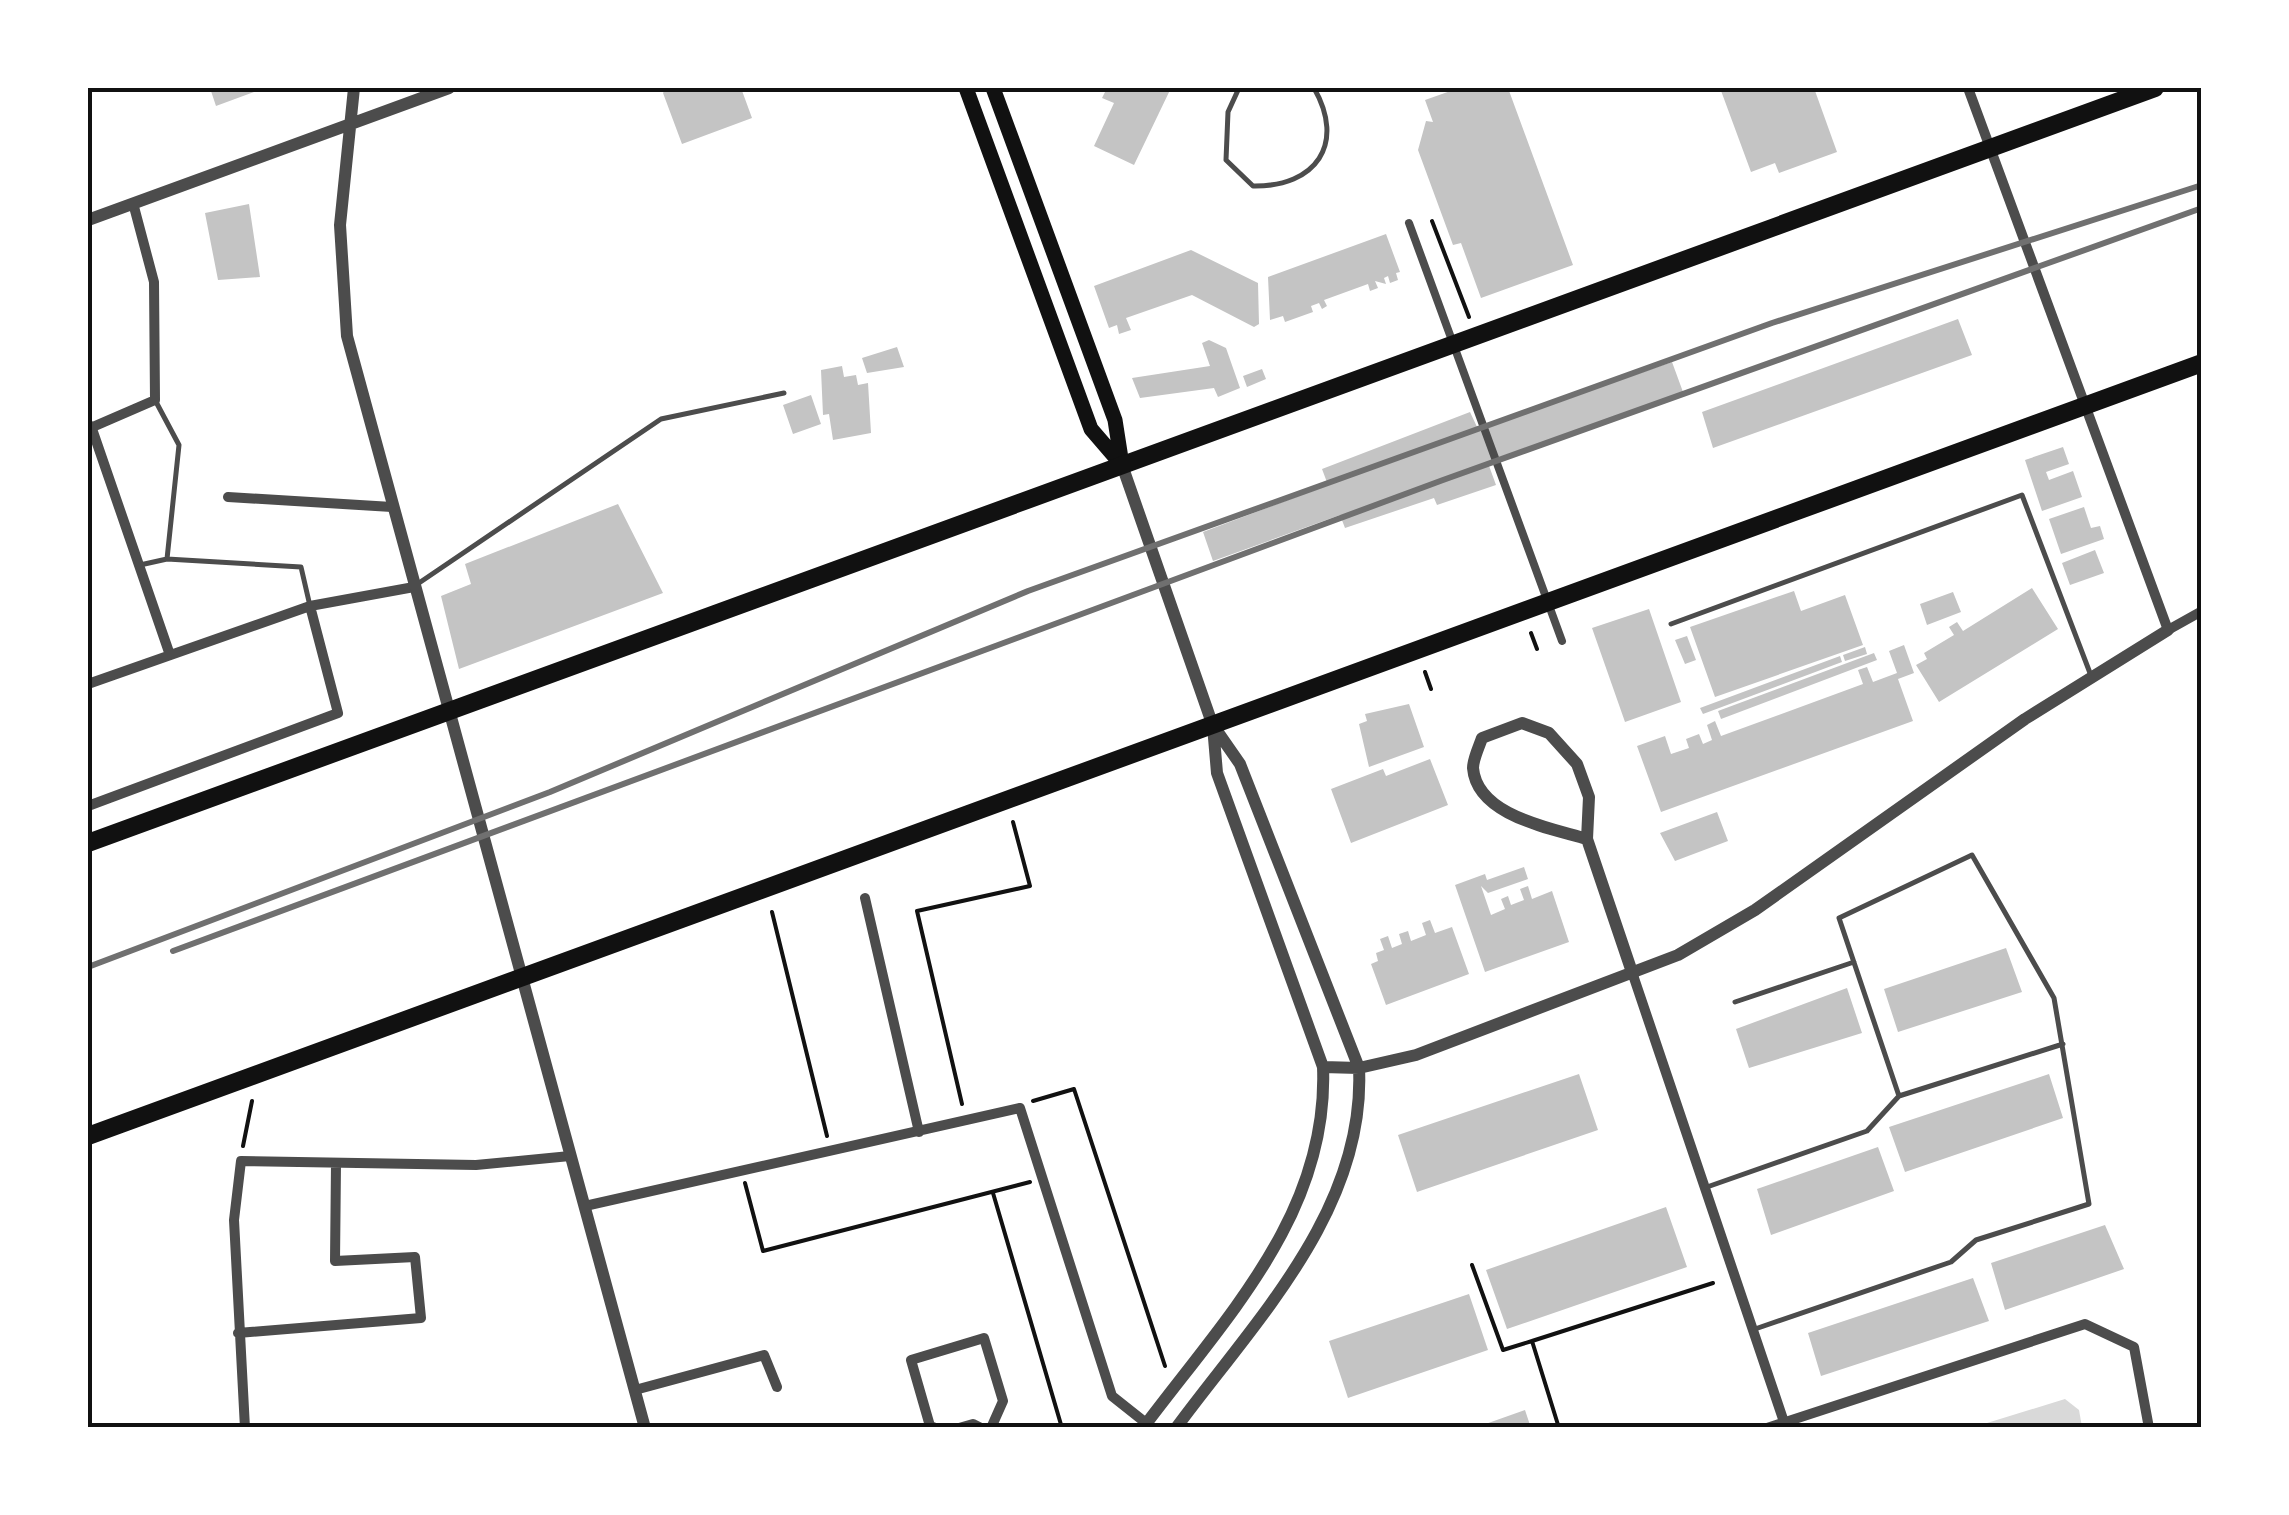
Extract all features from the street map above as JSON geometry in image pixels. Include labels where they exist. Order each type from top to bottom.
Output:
[{"type":"highway","points":[[88,843],[1125,474],[2155,88]]},
{"type":"highway","points":[[88,1136],[2202,364]]},
{"type":"main road","points":[[966,88],[1091,429],[1125,474]]},
{"type":"main road","points":[[994,88],[1115,420],[1125,474]]},
{"type":"street","points":[[354,88],[340,226],[347,336],[645,1428]]},
{"type":"street","points":[[88,220],[449,88]]},
{"type":"street","points":[[1968,88],[2168,630]]},
{"type":"street","points":[[133,204],[154,282],[155,400],[89,427],[170,656]]},
{"type":"street","points":[[1408,223],[1562,641]]},
{"type":"street","points":[[585,1206],[1020,1108],[1112,1396],[1144,1426],[1291,1221],[1318,1147],[1323,1067],[1217,772],[1213,726],[1125,474]]},
{"type":"street","points":[[228,497],[392,507]]},
{"type":"street","points":[[88,684],[310,606],[414,586]]},
{"type":"street","points":[[88,806],[338,713],[310,606]]},
{"type":"street","points":[[1323,1067],[1359,1068],[1416,1055],[1632,975],[1742,918],[2092,676],[2202,611]]},
{"type":"street","points":[[1587,839],[1518,818],[1480,791],[1473,766],[1482,738],[1522,723],[1549,732],[1577,764],[1589,797],[1587,839],[1784,1422]]},
{"type":"street","points":[[1176,1428],[1317,1233],[1336,1195],[1360,1094],[1359,1068],[1240,764],[1213,726]]},
{"type":"street","points":[[865,898],[919,1132]]},
{"type":"street","points":[[244,1428],[234,1220],[241,1160],[476,1166],[570,1156]]},
{"type":"street","points":[[238,1332],[421,1318],[415,1256],[335,1262],[336,1164]]},
{"type":"street","points":[[1767,1428],[2085,1324],[2134,1347],[2149,1428]]},
{"type":"street","points":[[935,1428],[930,1426],[911,1360],[984,1338],[1003,1402],[991,1428]]},
{"type":"street","points":[[635,1390],[764,1355],[777,1387]]},
{"type":"street","points":[[959,1428],[974,1424],[982,1428]]},
{"type":"lane","points":[[1239,88],[1228,112],[1226,160],[1253,186],[1269,186],[1293,181],[1313,168],[1325,150],[1326,108],[1314,88]]},
{"type":"lane","points":[[414,586],[661,419],[784,393]]},
{"type":"lane","points":[[155,400],[179,445],[168,559]]},
{"type":"lane","points":[[1670,624],[2022,494],[2092,676]]},
{"type":"lane","points":[[138,566],[168,559],[301,567],[310,606]]},
{"type":"lane","points":[[1753,1330],[1951,1262],[1976,1240],[2089,1204],[2065,1043],[2054,998],[1972,856],[1839,918],[1899,1096]]},
{"type":"lane","points":[[1734,1002],[1854,962]]},
{"type":"lane","points":[[1704,1188],[1867,1131],[1899,1096],[2065,1043]]},
{"type":"path","points":[[1432,221],[1469,317]]},
{"type":"path","points":[[1531,634],[1537,650]]},
{"type":"path","points":[[1425,672],[1431,688]]},
{"type":"path","points":[[966,1121],[917,911],[1030,886],[1013,822]]},
{"type":"path","points":[[772,912],[830,1150]]},
{"type":"path","points":[[1020,1108],[1035,1099],[1074,1089],[1165,1366]]},
{"type":"path","points":[[241,1160],[252,1101]]},
{"type":"path","points":[[741,1169],[763,1251],[1042,1178]]},
{"type":"path","points":[[993,1193],[1062,1428]]},
{"type":"path","points":[[1472,1265],[1503,1350],[1714,1283]]},
{"type":"path","points":[[1532,1341],[1559,1428]]},
{"type":"shaded area","points":[[2065,1399],[2079,1410],[2082,1427],[1974,1427]]},
{"type":"building","points":[[210,88],[265,88],[216,106]]},
{"type":"building","points":[[666,88],[741,88],[752,118],[682,144],[663,93]]},
{"type":"building","points":[[1107,88],[1171,88],[1134,165],[1094,146],[1114,103],[1102,98]]},
{"type":"building","points":[[1459,88],[1508,88],[1573,265],[1481,298],[1461,243],[1453,245],[1418,150],[1426,121],[1433,122],[1425,100]]},
{"type":"building","points":[[1720,88],[1814,88],[1837,152],[1779,173],[1775,163],[1751,172]]},
{"type":"building","points":[[249,204],[260,277],[218,280],[205,213]]},
{"type":"building","points":[[1386,234],[1400,272],[1396,273],[1398,280],[1390,283],[1388,276],[1384,278],[1386,284],[1375,281],[1378,288],[1370,291],[1368,284],[1324,300],[1327,306],[1322,309],[1319,303],[1311,306],[1313,312],[1285,322],[1283,316],[1270,320],[1268,277]]},
{"type":"building","points":[[1191,250],[1258,283],[1259,324],[1254,327],[1192,295],[1126,318],[1131,330],[1119,334],[1117,325],[1109,328],[1094,286]]},
{"type":"building","points":[[1958,319],[1972,355],[1713,448],[1702,412]]},
{"type":"building","points":[[1209,340],[1226,348],[1240,388],[1218,397],[1214,388],[1140,398],[1132,378],[1210,366],[1202,343]]},
{"type":"building","points":[[897,347],[904,367],[867,373],[862,358]]},
{"type":"building","points":[[1672,362],[1683,392],[1488,463],[1496,485],[1437,505],[1434,498],[1345,528],[1340,515],[1213,561],[1203,532],[1328,485],[1322,469],[1470,412],[1478,429]]},
{"type":"building","points":[[842,366],[844,377],[856,375],[858,385],[868,383],[871,433],[833,440],[829,414],[823,415],[821,370]]},
{"type":"building","points":[[1262,369],[1266,379],[1247,387],[1243,376]]},
{"type":"building","points":[[811,395],[821,424],[793,434],[783,405]]},
{"type":"building","points":[[2063,447],[2069,464],[2046,472],[2049,480],[2073,471],[2082,497],[2042,511],[2025,460]]},
{"type":"building","points":[[618,504],[663,593],[459,669],[441,596],[471,584],[465,564]]},
{"type":"building","points":[[2084,507],[2091,528],[2100,526],[2104,539],[2061,554],[2049,519]]},
{"type":"building","points":[[2095,550],[2104,573],[2070,585],[2062,563]]},
{"type":"building","points":[[2032,588],[2058,629],[1939,702],[1916,665],[1927,659],[1924,653],[1954,635],[1949,627],[1957,622],[1963,631]]},
{"type":"building","points":[[1794,591],[1801,611],[1845,595],[1863,645],[1715,697],[1690,627]]},
{"type":"building","points":[[1953,592],[1961,612],[1927,625],[1920,604]]},
{"type":"building","points":[[1649,609],[1681,702],[1625,722],[1592,628]]},
{"type":"building","points":[[1687,636],[1696,660],[1685,664],[1675,640]]},
{"type":"building","points":[[1904,645],[1914,673],[1898,679],[1913,721],[1661,812],[1637,746],[1665,736],[1671,754],[1689,748],[1686,739],[1699,734],[1703,744],[1712,740],[1707,725],[1715,721],[1721,736],[1863,684],[1858,670],[1867,667],[1873,682],[1897,673],[1889,651]]},
{"type":"building","points":[[1865,647],[1867,654],[1845,661],[1843,655]]},
{"type":"building","points":[[1874,653],[1877,660],[1721,719],[1718,711]]},
{"type":"building","points":[[1840,656],[1842,662],[1703,714],[1700,708]]},
{"type":"building","points":[[1409,704],[1424,747],[1369,767],[1359,724],[1367,721],[1365,714]]},
{"type":"building","points":[[1430,759],[1448,805],[1351,843],[1331,789],[1383,769],[1386,776]]},
{"type":"building","points":[[1717,812],[1728,841],[1675,861],[1660,833]]},
{"type":"building","points":[[1524,867],[1528,879],[1488,893],[1481,886],[1491,915],[1505,909],[1501,899],[1508,896],[1511,905],[1524,900],[1520,889],[1528,886],[1532,899],[1552,891],[1569,942],[1485,972],[1455,885],[1485,874],[1487,880]]},
{"type":"building","points":[[1430,920],[1435,933],[1452,927],[1469,974],[1386,1005],[1371,964],[1378,961],[1376,953],[1384,950],[1380,939],[1388,936],[1392,948],[1402,944],[1399,934],[1408,931],[1411,941],[1426,935],[1422,923]]},
{"type":"building","points":[[2006,948],[2022,992],[1898,1032],[1884,989]]},
{"type":"building","points":[[1847,988],[1862,1033],[1749,1068],[1736,1029]]},
{"type":"building","points":[[1579,1074],[1598,1130],[1417,1192],[1398,1135]]},
{"type":"building","points":[[2049,1074],[2063,1118],[1905,1172],[1889,1127]]},
{"type":"building","points":[[1878,1147],[1894,1191],[1771,1235],[1757,1189]]},
{"type":"building","points":[[1666,1207],[1687,1267],[1507,1329],[1486,1270]]},
{"type":"building","points":[[2105,1225],[2124,1269],[2005,1310],[1991,1263]]},
{"type":"building","points":[[1973,1278],[1989,1321],[1821,1376],[1808,1333]]},
{"type":"building","points":[[1469,1294],[1488,1350],[1348,1398],[1329,1341]]},
{"type":"building","points":[[1525,1410],[1531,1428],[1477,1428],[1477,1427]]},
{"type":"railway","points":[[88,967],[550,792],[1028,591],[1772,323],[2202,185]]},
{"type":"railway","points":[[173,951],[1443,480],[2202,208]]}]
